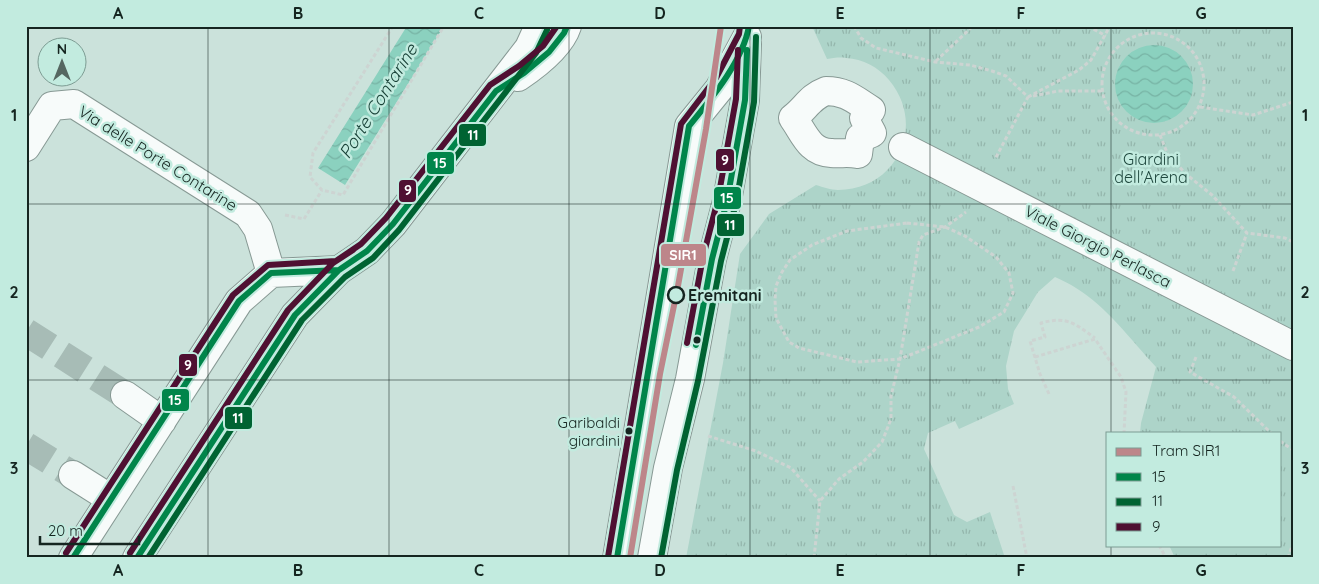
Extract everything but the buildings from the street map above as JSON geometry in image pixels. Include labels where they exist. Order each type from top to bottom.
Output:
[{"type":"street","points":[[137,558],[295,315],[339,270],[367,251],[393,224],[529,48],[539,26]]},
{"type":"street","points":[[496,91],[524,73],[549,52],[564,33],[566,26]]},
{"type":"street","points":[[617,558],[689,126],[719,89],[748,31]]},
{"type":"street","points":[[652,558],[668,468],[690,379],[712,259],[729,191],[745,100],[748,31]]},
{"type":"street","name":"Via delle Porte Contarine","points":[[26,147],[52,106],[74,104],[248,214],[258,229],[271,273]]},
{"type":"street","name":"Viale Giorgio Perlasca","points":[[903,147],[1293,346]]},
{"type":"street","points":[[73,558],[239,301],[271,273],[339,270]]},
{"type":"street","points":[[126,395],[162,421]]},
{"type":"street","points":[[74,476],[111,499]]},
{"type":"path","points":[[392,26],[313,153],[310,177],[322,190],[343,195],[444,26]]},
{"type":"path","points":[[854,26],[861,38],[876,48],[935,62],[970,65],[992,70],[1006,76],[1028,97]]},
{"type":"path","points":[[935,62],[974,26]]},
{"type":"path","points":[[1035,26],[1070,26]]},
{"type":"path","points":[[1088,26],[1106,36]]},
{"type":"path","points":[[814,558],[820,501],[839,479],[863,462],[882,442],[891,419],[891,396],[900,360],[919,242],[923,235],[945,227],[968,211],[983,187],[994,160],[1022,112],[1028,97],[1079,70],[1091,60],[1110,26]]},
{"type":"path","points":[[1152,32],[1170,34],[1185,43],[1197,56],[1204,72],[1205,90],[1200,107],[1190,121],[1176,131],[1160,135],[1144,135],[1129,130],[1116,120],[1107,107],[1102,91],[1102,74],[1109,57],[1120,44],[1135,36],[1152,32]]},
{"type":"path","points":[[1028,97],[1058,91],[1102,91]]},
{"type":"path","points":[[1200,107],[1253,115],[1293,102]]},
{"type":"path","points":[[1160,135],[1168,155],[1187,175],[1212,195],[1246,232],[1285,238],[1293,242]]},
{"type":"path","points":[[304,219],[322,190]]},
{"type":"path","points":[[907,223],[945,227],[965,236],[996,257],[1009,273],[1013,293],[1004,312],[988,322],[900,360],[856,362],[799,348],[790,342],[776,318],[776,286],[790,260],[812,244],[847,231],[907,223]]},
{"type":"path","points":[[1233,271],[1246,232]]},
{"type":"path","points":[[1049,394],[1040,374],[1030,341],[1045,337],[1041,323],[1055,320],[1072,322],[1095,339],[1121,377],[1126,392],[1124,432]]},
{"type":"path","points":[[1035,357],[1095,339]]},
{"type":"path","points":[[1196,357],[1190,372],[1234,397],[1270,432]]},
{"type":"path","points":[[702,434],[756,451],[791,468],[820,501]]},
{"type":"path","points":[[1282,442],[1293,450]]},
{"type":"path","points":[[1013,486],[1027,558]]},
{"type":"path","points":[[1288,558],[1293,543]]},
{"type":"path","points":[[1160,546],[1166,558]]},
{"type":"green space","name":"Giardini dell'Arena","points":[[812,26],[1293,26],[1293,558],[1175,558],[1169,546],[1282,546],[1282,432],[1140,432],[1156,367],[1118,324],[1098,305],[1074,287],[1055,277],[1038,292],[1014,331],[1006,366],[1008,389],[1014,404],[959,429],[955,421],[928,433],[924,449],[954,515],[967,522],[990,512],[1005,558],[686,558],[723,363],[740,254],[769,214],[816,185],[838,190],[859,187],[876,179],[890,167],[900,152],[905,135],[905,116],[900,98],[889,80],[880,71],[864,62],[852,59],[827,59]]},
{"type":"water","name":"Porte Contarine","points":[[407,26],[444,26],[345,185],[318,168]]},
{"type":"water","points":[[1146,45],[1162,45],[1176,51],[1187,62],[1193,76],[1193,92],[1187,106],[1176,117],[1162,123],[1146,123],[1132,117],[1121,106],[1115,92],[1115,76],[1121,62],[1132,51]]},
{"type":"tunnel","points":[[26,332],[125,395]]},
{"type":"tunnel","points":[[26,446],[73,475]]},
{"type":"tram line","name":"SIR1","points":[[630,558],[660,374],[706,129],[721,26]]},
{"type":"transit line","name":"9","points":[[66,553],[233,295],[268,265],[336,261],[361,244],[386,218],[490,85],[519,66],[543,46],[557,26]]},
{"type":"transit line","name":"15","points":[[73,558],[239,301],[271,273],[339,270],[367,251],[393,224],[496,91],[524,73],[549,52],[564,33],[567,26]]},
{"type":"transit line","name":"9","points":[[608,557],[681,124],[716,78],[739,34],[740,26]]},
{"type":"transit line","name":"15","points":[[617,558],[689,126],[716,92],[733,66],[746,39],[749,26]]},
{"type":"transit line","name":"11","points":[[148,558],[302,320],[345,277],[373,258],[399,230],[536,53],[547,30]]},
{"type":"transit line","name":"11","points":[[661,558],[677,470],[698,381],[721,261],[736,203],[754,102],[756,37]]},
{"type":"transit line","name":"9","points":[[687,343],[703,257],[718,199],[736,99],[738,50]]},
{"type":"transit line","name":"15","points":[[696,345],[712,259],[727,201],[745,100],[747,50]]},
{"type":"transit line","name":"9","points":[[130,553],[288,310],[333,263],[353,250]]},
{"type":"transit line","name":"15","points":[[137,558],[295,315],[339,270],[358,257]]},
{"type":"place","name":"Eremitani","points":[[676,295]]},
{"type":"place","name":"Garibaldi giardini","points":[[629,431]]}]
